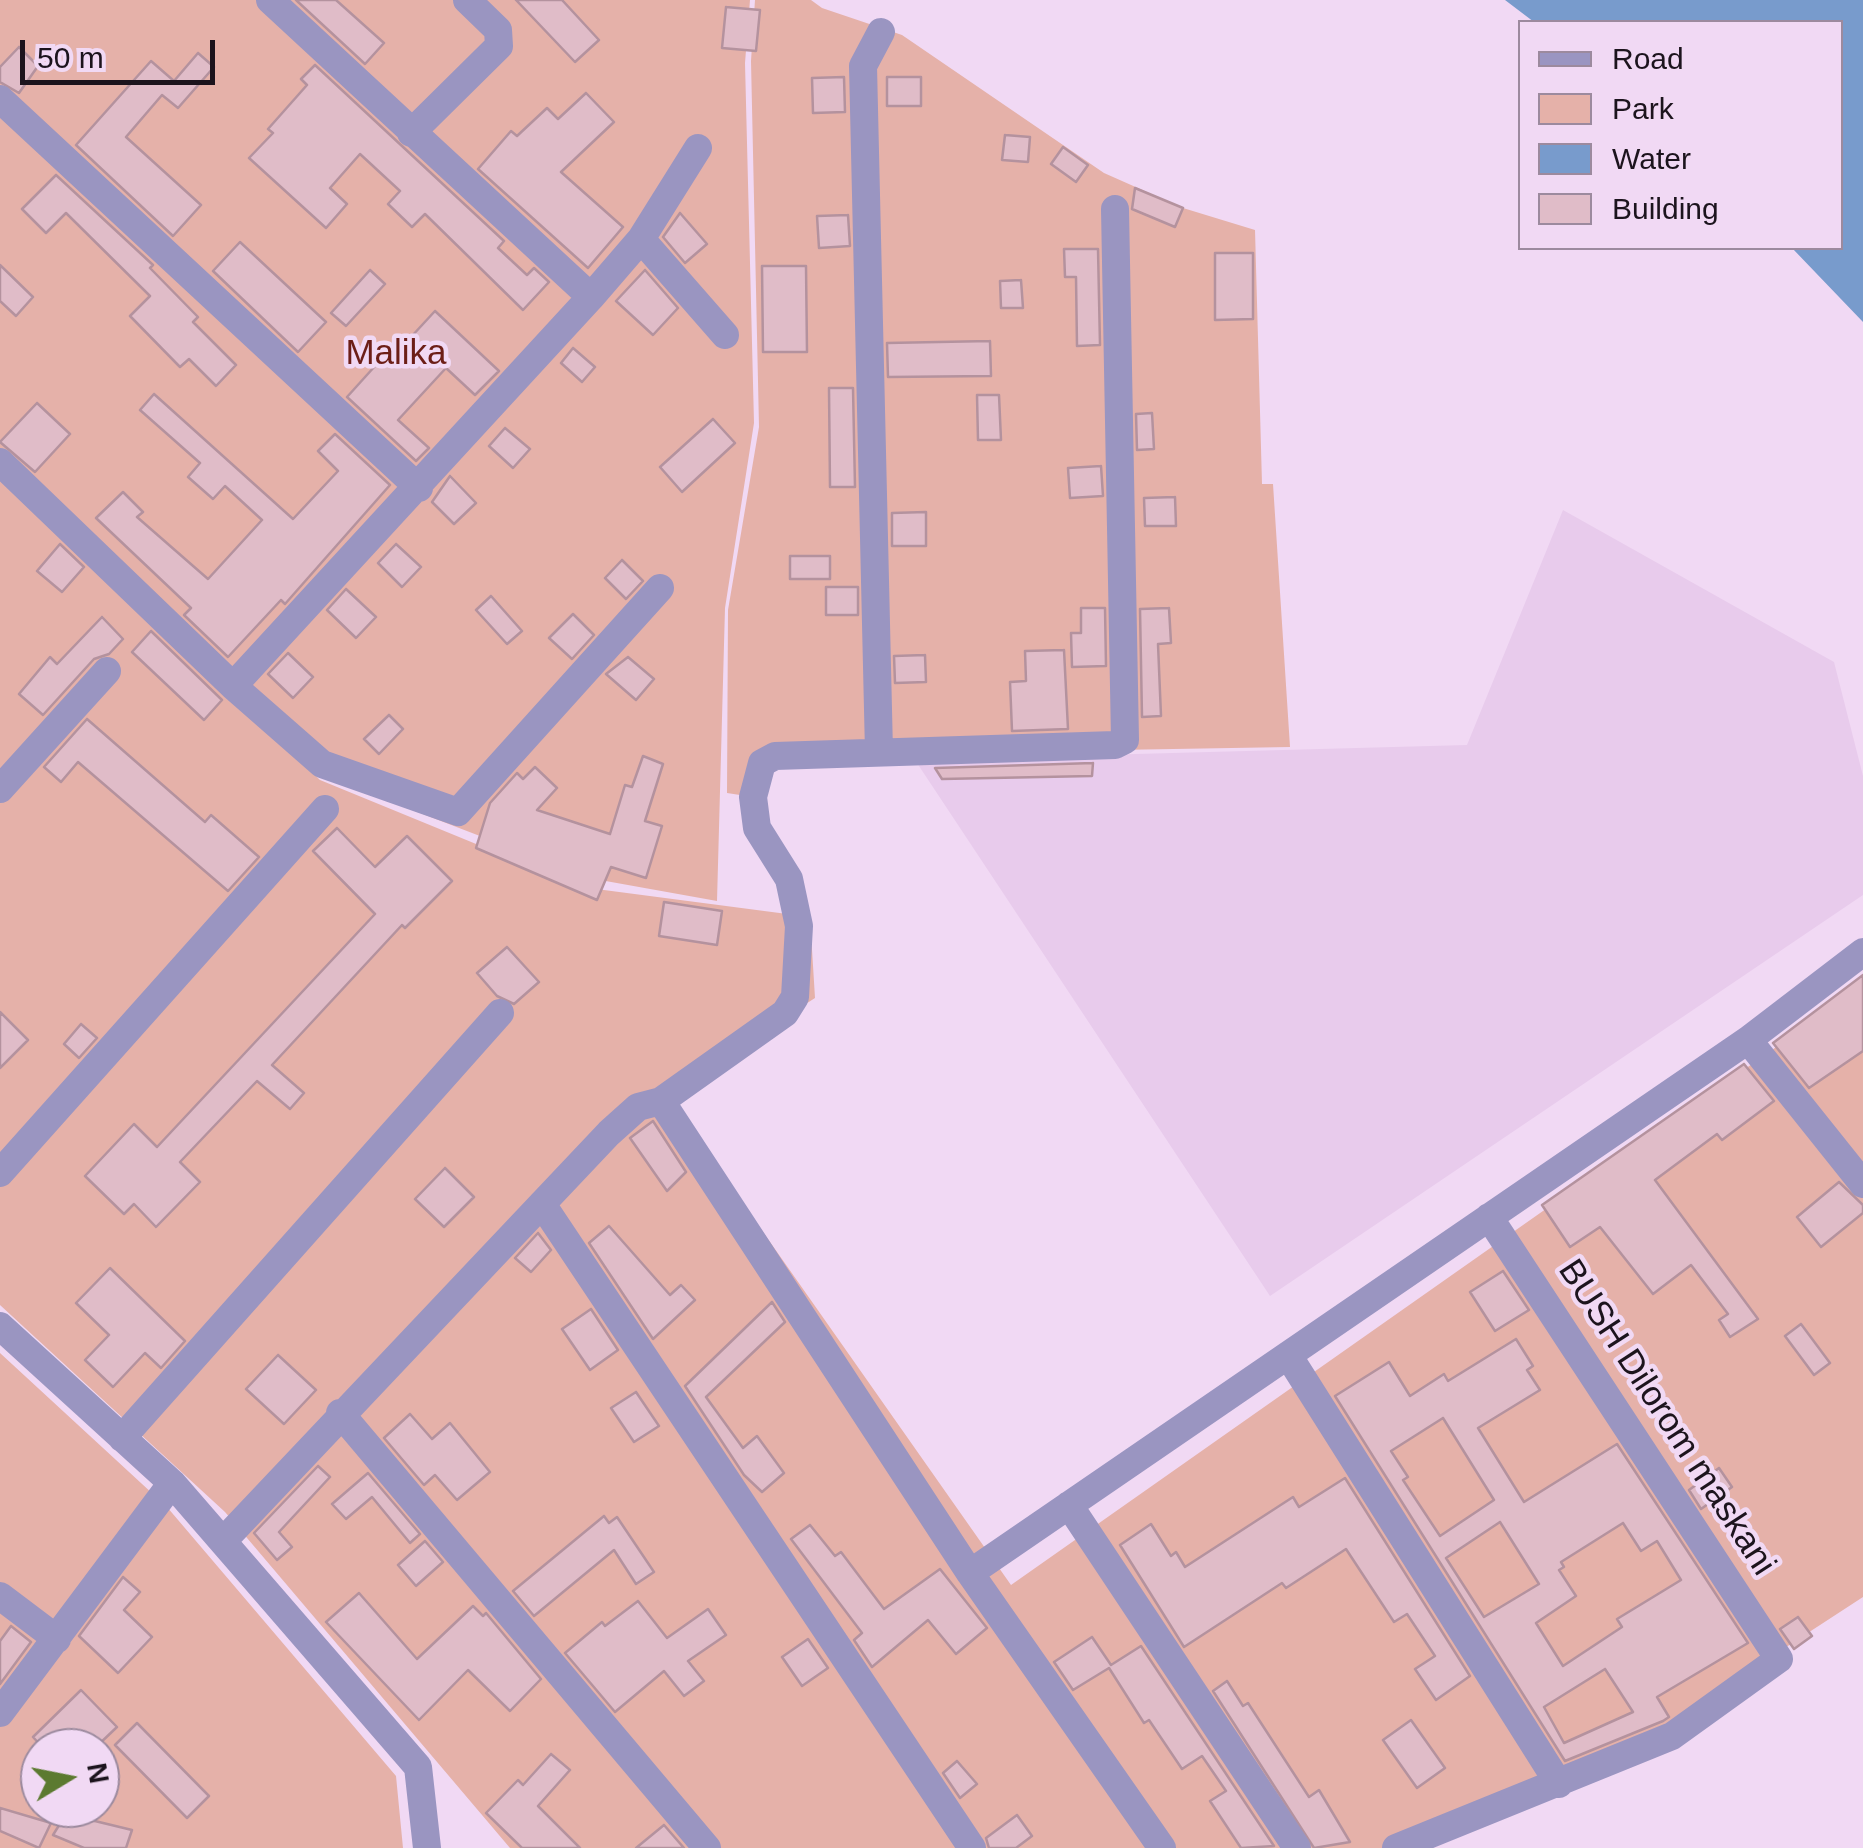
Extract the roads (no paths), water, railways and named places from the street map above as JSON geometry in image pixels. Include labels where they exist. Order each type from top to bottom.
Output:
[{"type":"street","points":[[270,0],[592,297]]},
{"type":"street","points":[[412,133],[499,46],[498,30],[467,0]]},
{"type":"street","points":[[880,752],[864,66],[881,32]]},
{"type":"street","points":[[0,98],[419,488]]},
{"type":"street","points":[[232,686],[592,297],[640,239],[698,148]]},
{"type":"street","points":[[225,1540],[340,1413],[624,1120],[638,1108],[661,1101],[784,1013],[796,997],[801,946],[789,879],[757,828],[753,797],[762,763],[776,756],[1115,745],[1125,740],[1116,209]]},
{"type":"street","points":[[640,239],[725,335]]},
{"type":"street","points":[[0,462],[232,686],[322,764],[458,812],[660,588]]},
{"type":"street","points":[[0,788],[107,671]]},
{"type":"street","points":[[0,1173],[325,809]]},
{"type":"street","points":[[970,1573],[1748,1040],[1863,952]]},
{"type":"street","points":[[122,1438],[500,1013]]},
{"type":"street","points":[[1748,1040],[1863,1184]]},
{"type":"street","points":[[661,1101],[970,1573],[1162,1848]]},
{"type":"street","points":[[542,1204],[972,1848]]},
{"type":"street","name":"BUSH Dilorom maskani","points":[[1490,1217],[1779,1660],[1672,1736],[1559,1784]]},
{"type":"street","points":[[0,1326],[172,1483],[418,1767],[426,1848]]},
{"type":"street","points":[[1288,1355],[1559,1784],[1396,1848]]},
{"type":"street","points":[[340,1413],[707,1848]]},
{"type":"street","points":[[0,1713],[172,1483]]},
{"type":"street","points":[[1069,1505],[1297,1848]]},
{"type":"street","points":[[0,1596],[57,1640]]},
{"type":"water","points":[[1505,0],[1863,0],[1863,322],[1794,250],[1843,250],[1843,20],[1531,20]]},
{"type":"park label","name":"Malika","points":[[396,354]]}]
